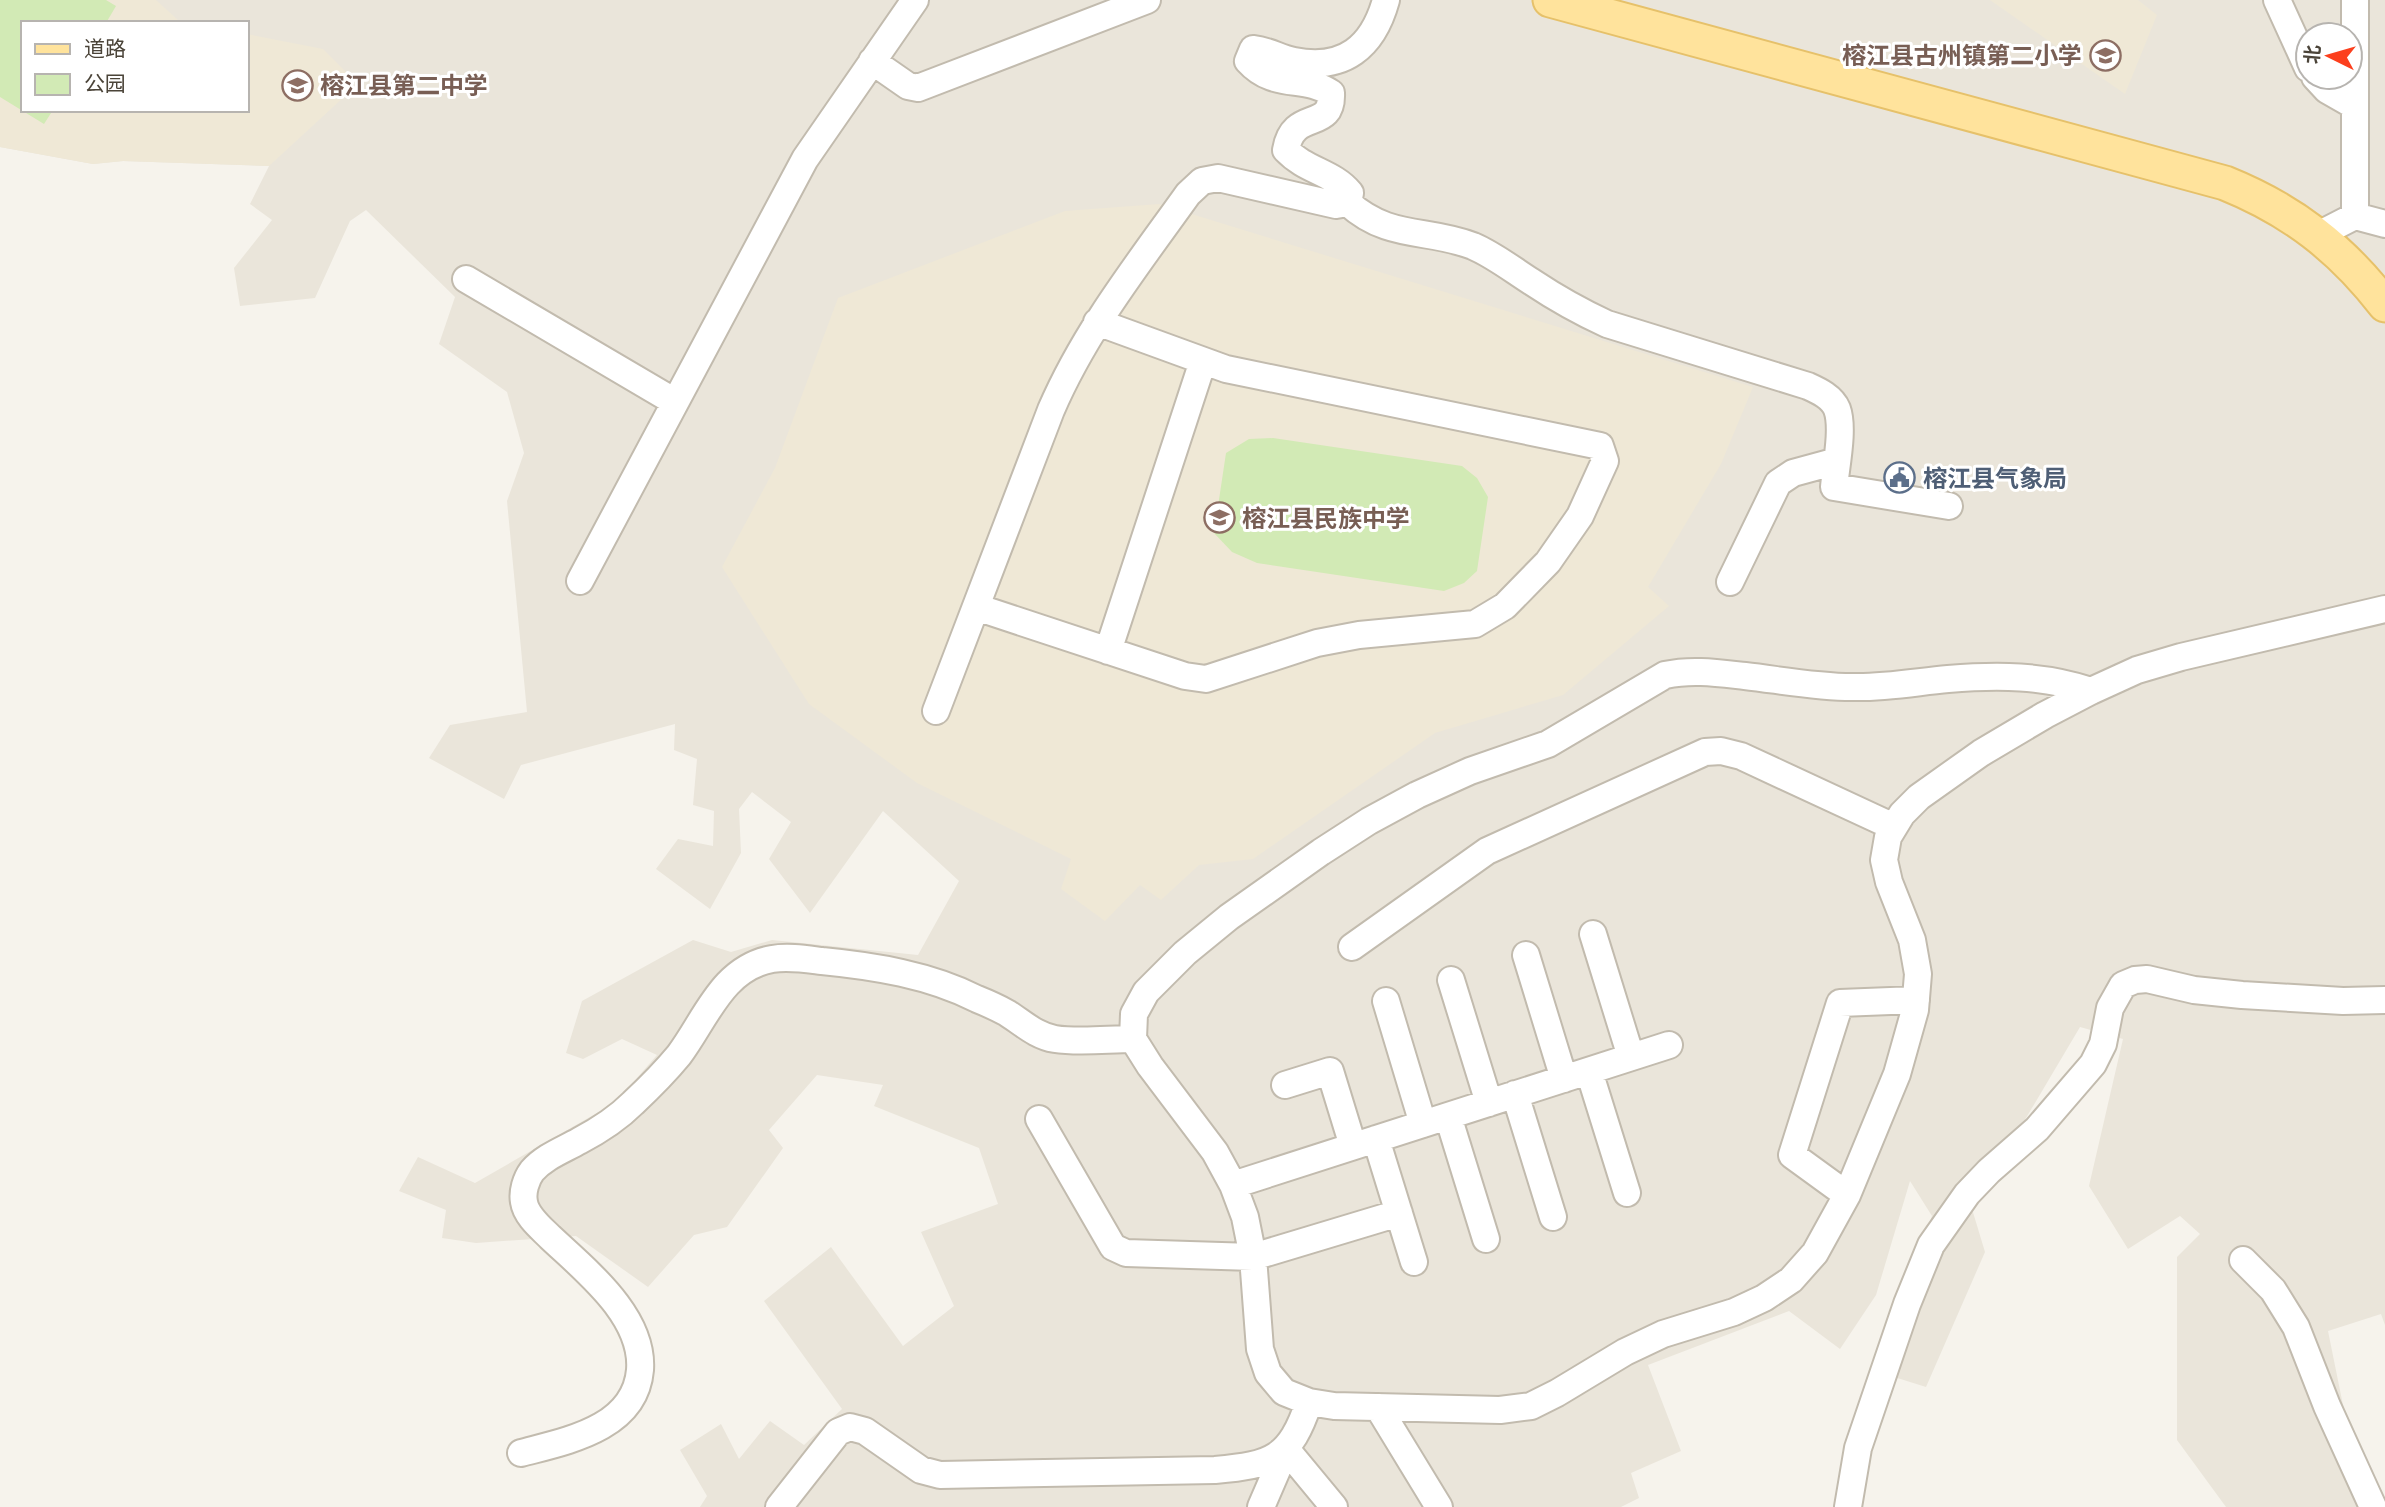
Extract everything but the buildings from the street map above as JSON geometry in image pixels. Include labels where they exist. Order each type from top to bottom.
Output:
[{"type":"main road","points":[[1550,0],[2191,172],[2259,196],[2318,235],[2347,261],[2385,305]]},
{"type":"street","points":[[580,582],[805,159],[915,0]]},
{"type":"street","points":[[872,61],[908,86],[918,88],[1147,0]]},
{"type":"street","points":[[1348,203],[1350,194],[1342,183],[1297,161],[1286,150],[1288,136],[1296,126],[1324,115],[1331,106],[1331,93],[1320,85],[1279,80],[1256,71],[1248,61],[1253,49],[1313,64],[1341,60],[1364,45],[1381,18],[1386,0]]},
{"type":"street","points":[[2277,0],[2294,37]]},
{"type":"street","points":[[2355,0],[2355,216]]},
{"type":"street","points":[[2329,91],[2355,106]]},
{"type":"street","points":[[936,711],[1068,372],[1097,322],[1188,194],[1202,181],[1218,178],[1336,205],[1348,203]]},
{"type":"street","points":[[1348,203],[1362,215],[1383,226],[1406,233],[1456,241],[1479,249],[1579,311],[1607,324],[1808,386],[1825,394],[1837,409],[1840,429],[1834,486],[1949,506]]},
{"type":"street","points":[[2318,235],[2355,216],[2385,224]]},
{"type":"street","points":[[466,279],[675,402]]},
{"type":"street","points":[[976,607],[1185,676],[1206,679],[1317,643],[1349,637],[1475,624],[1505,606],[1548,562],[1580,516],[1605,461],[1600,446],[1226,369],[1097,322]]},
{"type":"street","points":[[1108,651],[1203,361]]},
{"type":"street","points":[[1730,582],[1778,483],[1793,473],[1837,461]]},
{"type":"street","points":[[2091,691],[2045,678],[1996,676],[1852,687],[1708,671],[1680,672],[1665,676],[1548,744],[1470,771],[1369,821],[1229,917],[1185,953],[1146,992],[1134,1014],[1133,1039],[1214,1152],[1233,1185],[1245,1217],[1252,1257],[1260,1349],[1268,1373],[1284,1392],[1308,1402],[1334,1406],[1500,1410],[1531,1406],[1662,1334],[1734,1312],[1764,1298],[1791,1280],[1815,1253],[1847,1195],[1897,1074],[1916,1000],[1918,974],[1912,940],[1889,882],[1884,860],[1888,837],[1902,814],[1919,797],[1982,753],[2091,691],[2137,670],[2181,657],[2385,609]]},
{"type":"street","points":[[1352,947],[1487,851],[1704,752],[1721,751],[1741,756],[1894,827]]},
{"type":"street","points":[[1593,934],[1631,1057]]},
{"type":"street","points":[[1526,956],[1627,1193]]},
{"type":"street","points":[[522,1453],[576,1438],[610,1421],[624,1408],[634,1393],[640,1359],[637,1339],[614,1302],[598,1282],[541,1228],[527,1211],[524,1205],[524,1188],[531,1172],[557,1152],[603,1127],[634,1103],[679,1054],[725,984],[746,967],[773,959],[800,958],[855,964],[960,990],[1008,1014],[1030,1030],[1055,1040],[1133,1039]]},
{"type":"street","points":[[1451,979],[1489,1103]]},
{"type":"street","points":[[1848,1507],[1858,1448],[1907,1304],[1931,1245],[1968,1194],[1989,1171],[2037,1129],[2093,1064],[2103,1044],[2109,1008],[2123,985],[2147,979],[2242,995],[2343,1001],[2385,1000]]},
{"type":"street","points":[[1847,1195],[1792,1155],[1840,1003],[1916,1000]]},
{"type":"street","points":[[1386,1001],[1486,1239]]},
{"type":"street","points":[[1233,1185],[1669,1045]]},
{"type":"street","points":[[1285,1085],[1330,1071],[1399,1213],[1414,1262]]},
{"type":"street","points":[[1515,1094],[1553,1217]]},
{"type":"street","points":[[1039,1119],[1113,1247],[1126,1253],[1252,1257],[1399,1213]]},
{"type":"street","points":[[2243,1260],[2273,1290],[2296,1327],[2327,1406],[2373,1507]]},
{"type":"street","points":[[1261,1507],[1308,1402]]},
{"type":"street","points":[[1378,1407],[1439,1507]]},
{"type":"street","points":[[779,1507],[838,1432],[850,1427],[865,1431],[921,1471],[940,1475],[1215,1470],[1260,1464],[1286,1449]]},
{"type":"street","points":[[1286,1449],[1334,1507]]},
{"type":"shaded area","points":[[0,0],[2385,0],[2385,1325],[2381,1314],[2328,1331],[2346,1420],[2385,1499],[2385,1507],[2226,1507],[2177,1440],[2177,1257],[2200,1234],[2180,1216],[2128,1249],[2089,1186],[2123,1039],[2080,1027],[1972,1209],[1985,1252],[1926,1387],[1875,1371],[1932,1216],[1910,1181],[1876,1295],[1840,1349],[1789,1311],[1648,1365],[1681,1451],[1631,1473],[1639,1498],[1621,1507],[700,1507],[707,1496],[680,1450],[721,1424],[739,1459],[770,1421],[804,1445],[842,1409],[764,1301],[831,1247],[903,1346],[954,1306],[921,1232],[998,1204],[979,1148],[874,1106],[883,1085],[817,1075],[769,1130],[783,1148],[727,1227],[694,1235],[648,1287],[576,1236],[476,1243],[442,1238],[446,1210],[399,1191],[418,1157],[475,1183],[616,1102],[657,1055],[622,1039],[583,1059],[566,1053],[582,1001],[693,940],[731,952],[772,940],[918,955],[959,881],[883,811],[810,913],[769,859],[791,822],[752,792],[739,809],[741,853],[710,909],[656,869],[678,839],[713,846],[714,811],[693,805],[697,759],[674,750],[675,724],[521,765],[504,799],[429,758],[450,725],[527,712],[507,501],[524,453],[507,392],[439,344],[455,297],[366,210],[350,221],[315,298],[240,306],[234,268],[272,220],[250,204],[269,166],[123,161],[93,164],[0,147]]},
{"type":"shaded area","name":"榕江县第二中学","points":[[0,0],[156,0],[179,21],[21,21],[21,112],[248,112],[248,34],[323,49],[348,74],[345,96],[269,166],[123,161],[93,164],[0,147]]},
{"type":"shaded area","name":"榕江县古州镇第二小学","points":[[1990,0],[2138,0],[2157,15],[2125,94]]},
{"type":"shaded area","name":"榕江县民族中学","points":[[1159,204],[1753,387],[1721,464],[1648,587],[1669,606],[1563,695],[1435,733],[1253,859],[1199,865],[1161,900],[1140,885],[1105,921],[1061,889],[1071,859],[917,783],[809,704],[722,567],[775,468],[838,298],[1065,211]]},
{"type":"green space","points":[[0,0],[106,0],[116,6],[107,21],[21,21],[21,110],[0,97]]},
{"type":"green space","points":[[24,112],[52,112],[44,124]]},
{"type":"green space","points":[[1273,438],[1462,466],[1477,478],[1488,497],[1477,571],[1464,583],[1444,591],[1257,563],[1232,552],[1214,533],[1226,453],[1249,439]]},
{"type":"place","name":"榕江县古州镇第二小学","points":[[2105,55]]},
{"type":"place","name":"榕江县第二中学","points":[[297,85]]},
{"type":"place","name":"榕江县气象局","points":[[1900,478]]},
{"type":"place","name":"榕江县民族中学","points":[[1219,518]]}]
